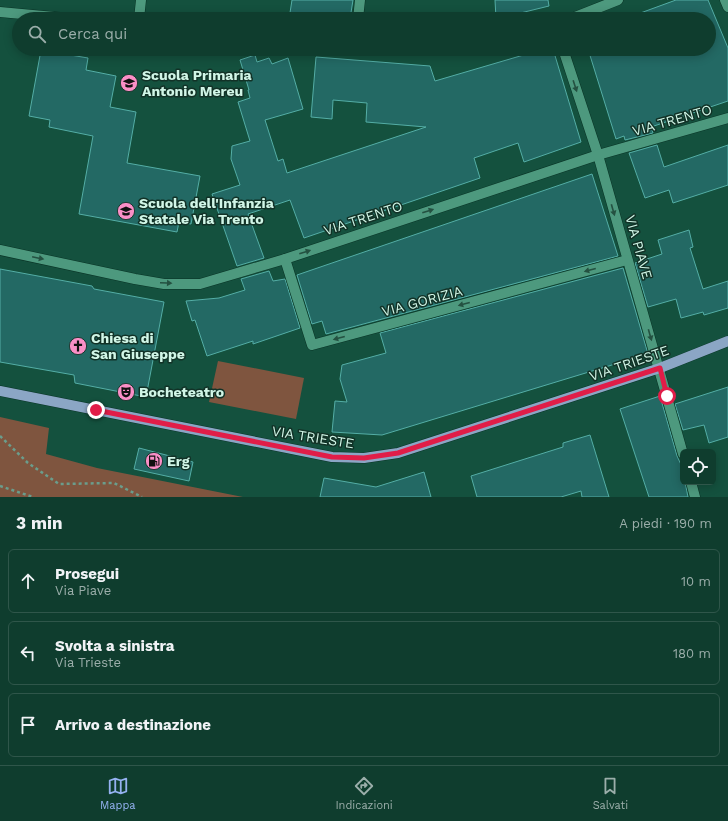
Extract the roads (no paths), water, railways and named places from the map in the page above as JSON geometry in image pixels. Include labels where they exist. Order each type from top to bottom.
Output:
[{"type":"main road","name":"VIA TRIESTE","points":[[0,391],[332,457],[364,458],[398,453],[660,368],[728,340]]},
{"type":"street","points":[[140,12],[141,0]]},
{"type":"street","points":[[359,12],[360,0]]},
{"type":"street","points":[[588,12],[618,0]]},
{"type":"street","points":[[725,0],[728,7]]},
{"type":"street","points":[[0,12],[12,13]]},
{"type":"street","name":"VIA PIAVE","points":[[565,56],[598,155],[627,260],[660,368],[682,449]]},
{"type":"street","name":"VIA TRENTO","points":[[0,250],[164,284],[200,284],[285,259],[598,155],[728,118]]},
{"type":"street","name":"VIA GORIZIA","points":[[285,259],[312,345],[627,260]]},
{"type":"street","points":[[692,485],[695,497]]},
{"type":"place","name":"Scuola Primaria Antonio Mereu","points":[[129,83]]},
{"type":"place","name":"Scuola dell'Infanzia Statale Via Trento","points":[[126,211]]},
{"type":"place","name":"Chiesa di San Giuseppe","points":[[78,346]]},
{"type":"place","name":"Bocheteatro","points":[[126,392]]},
{"type":"place","name":"Erg","points":[[154,461]]}]
